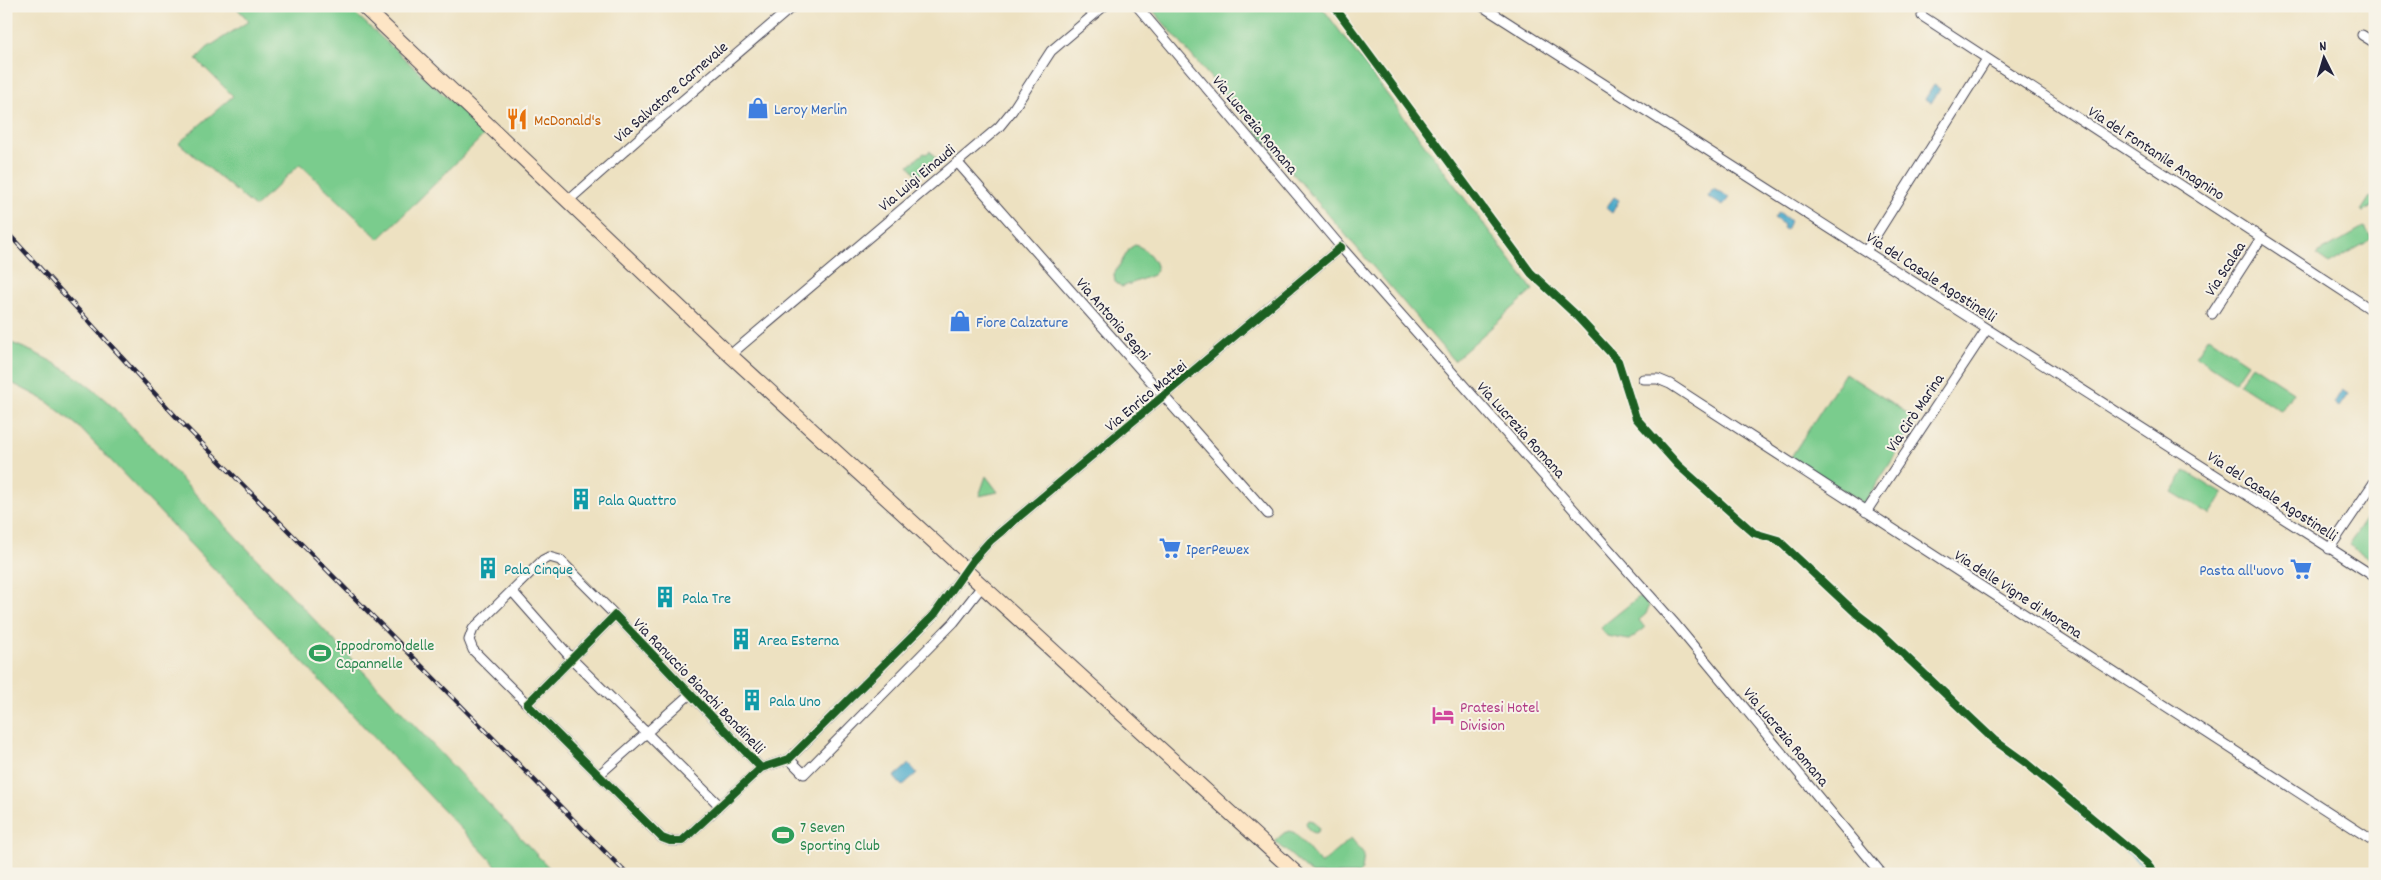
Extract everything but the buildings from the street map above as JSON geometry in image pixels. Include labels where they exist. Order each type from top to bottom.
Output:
[{"type":"street","points":[[363,6],[730,355],[968,568],[983,585],[1297,874]]},
{"type":"street","name":"Via Salvatore Carnevale","points":[[568,201],[727,61],[793,6]]},
{"type":"street","name":"Via Luigi Einaudi","points":[[730,355],[1006,119],[1057,45],[1104,6]]},
{"type":"street","name":"Via Lucrezia Romana","points":[[1137,6],[1341,247],[1676,625],[1882,874]]},
{"type":"street","name":"Via del Casale Agostinelli","points":[[1482,6],[2329,550],[2375,577]]},
{"type":"street","name":"Via del Fontanile Anagnino","points":[[1922,16],[2375,312]]},
{"type":"street","points":[[2362,35],[2375,43]]},
{"type":"street","points":[[1866,251],[1987,59]]},
{"type":"street","name":"Via Antonio Segni","points":[[957,162],[1268,514]]},
{"type":"street","name":"Via Scalea","points":[[2212,314],[2261,238]]},
{"type":"street","name":"Via Enrico Mattei","points":[[968,568],[997,535],[1164,398],[1341,247]]},
{"type":"street","name":"Via Cirò Marina","points":[[1866,512],[1987,329]]},
{"type":"street","name":"Via delle Vigne di Morena","points":[[1643,380],[1658,379],[1668,382],[2375,842]]},
{"type":"street","points":[[2329,550],[2375,480]]},
{"type":"street","name":"Via Ranuccio Bianchi Bandinelli","points":[[761,768],[616,615],[562,561],[555,557],[543,560],[472,631],[469,640],[473,650],[660,836],[670,841],[685,839],[761,768],[789,759],[934,615],[968,568]]},
{"type":"street","name":"Via del Casale Agostinelli","points":[[2365,572],[2375,581]]},
{"type":"street","points":[[789,759],[804,774],[954,622],[983,585]]},
{"type":"street","points":[[512,591],[572,659],[720,806]]},
{"type":"street","name":"Via Ranuccio Bianchi Bandinelli","points":[[528,704],[616,615]]},
{"type":"street","points":[[599,775],[690,694]]},
{"type":"green space","points":[[235,6],[347,6],[486,133],[379,239],[300,164],[255,207],[179,143],[233,96],[196,59],[207,48],[249,21]]},
{"type":"green space","points":[[1149,6],[1321,6],[1533,290],[1454,361]]},
{"type":"green space","points":[[930,151],[937,160],[918,176],[909,165],[924,153],[926,154]]},
{"type":"green space","points":[[2370,197],[2375,200],[2375,205],[2363,212],[2361,211]]},
{"type":"green space","points":[[2365,227],[2372,239],[2329,264],[2316,255]]},
{"type":"green space","points":[[1135,245],[1143,248],[1150,255],[1157,271],[1153,275],[1122,287],[1115,282],[1114,274],[1130,248]]},
{"type":"green space","points":[[2209,337],[2248,363],[2235,382],[2196,356]]},
{"type":"green space","name":"Ippodromo delle Capannelle","points":[[6,341],[51,361],[64,369],[90,387],[115,409],[555,874],[504,874],[78,426],[45,400],[6,380]]},
{"type":"green space","points":[[2252,365],[2293,392],[2281,411],[2239,384]]},
{"type":"green space","points":[[1845,373],[1918,420],[1864,504],[1791,457]]},
{"type":"green space","points":[[2185,471],[2223,494],[2210,515],[2172,492]]},
{"type":"green space","points":[[986,476],[998,492],[979,496]]},
{"type":"green space","points":[[2375,506],[2375,562],[2349,545]]},
{"type":"green space","points":[[1640,596],[1649,606],[1646,614],[1639,620],[1645,628],[1629,640],[1607,636],[1600,628]]},
{"type":"green space","points":[[1308,820],[1313,821],[1319,829],[1318,832],[1314,833],[1309,830],[1306,823]]},
{"type":"green space","points":[[1290,831],[1295,833],[1321,864],[1351,838],[1364,854],[1362,870],[1358,874],[1312,874],[1275,841],[1284,833]]},
{"type":"water","points":[[1934,85],[1940,89],[1931,103],[1925,99]]},
{"type":"water","points":[[1713,189],[1729,197],[1723,206],[1708,197]]},
{"type":"water","points":[[1614,197],[1619,200],[1612,213],[1606,208]]},
{"type":"water","points":[[1779,212],[1790,221],[1786,230],[1783,228],[1784,225],[1774,218]]},
{"type":"water","points":[[2342,390],[2348,394],[2339,407],[2334,403]]},
{"type":"water","points":[[909,764],[917,773],[902,786],[894,777]]},
{"type":"waterway","points":[[2008,755],[2021,761],[2043,777],[2091,824],[2130,853],[2150,874]]},
{"type":"railway","points":[[6,231],[179,420],[627,874]]},
{"type":"cycle path","points":[[1334,6],[1531,273],[1574,313],[1618,361],[1636,418],[1678,465],[1754,533],[1778,540],[1857,614],[1879,631],[1994,740],[2026,763],[2146,863],[2155,874]]},
{"type":"cycle path","points":[[761,768],[615,615],[527,704],[662,838],[670,841],[682,841],[761,768],[789,759],[934,615],[973,560],[990,541],[1341,247]]},
{"type":"place","name":"Leroy Merlin","points":[[758,108]]},
{"type":"place","name":"McDonald's","points":[[517,119]]},
{"type":"place","name":"Fiore Calzature","points":[[960,321]]},
{"type":"place","name":"Pala Quattro","points":[[581,499]]},
{"type":"place","name":"IperPewex","points":[[1170,548]]},
{"type":"place","name":"Pala Cinque","points":[[488,568]]},
{"type":"place","name":"Pasta all'uovo","points":[[2301,569]]},
{"type":"place","name":"Pala Tre","points":[[665,597]]},
{"type":"place","name":"Area Esterna","points":[[741,639]]},
{"type":"place","name":"Ippodromo delle Capannelle","points":[[320,653]]},
{"type":"place","name":"Pala Uno","points":[[752,700]]},
{"type":"place","name":"Pratesi Hotel Division","points":[[1443,715]]},
{"type":"place","name":"7 Seven Sporting Club","points":[[783,835]]}]
